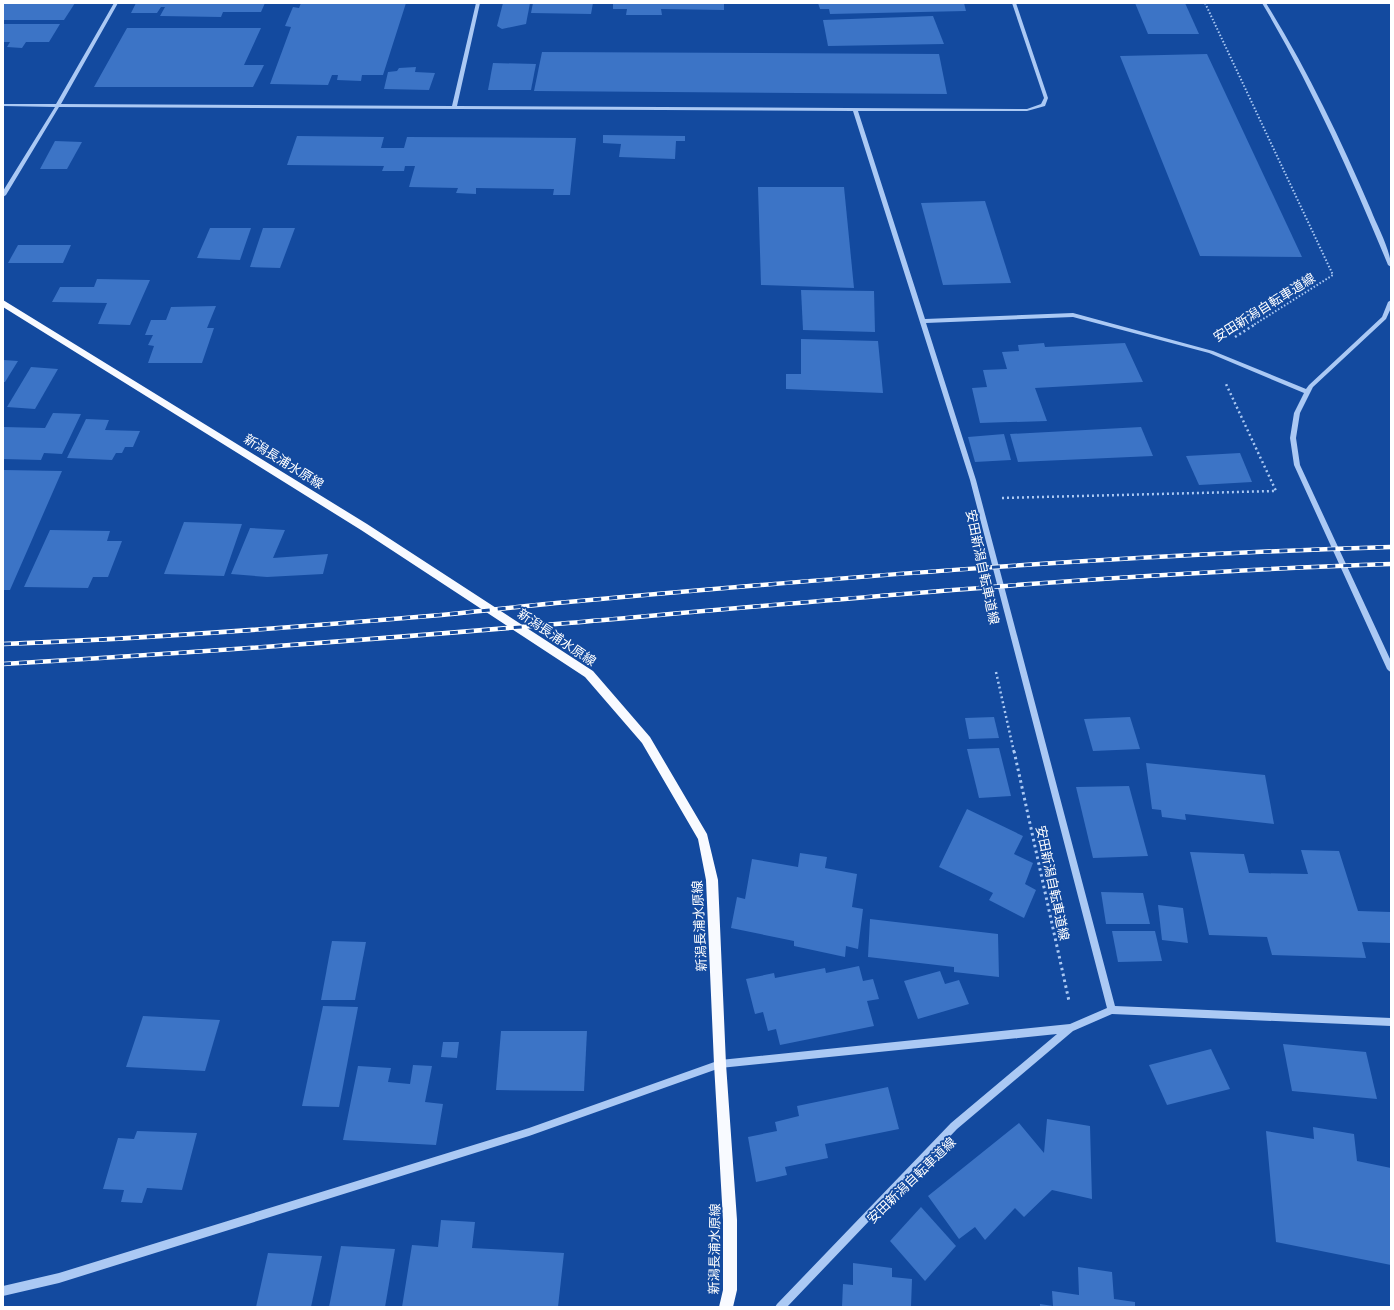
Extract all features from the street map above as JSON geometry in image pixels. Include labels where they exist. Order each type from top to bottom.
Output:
[{"type":"main road","name":"新潟長浦水原線","points":[[3,303],[364,527],[589,674],[646,740],[703,838],[712,880],[720,1064],[730,1220],[730,1290],[726,1307]]},
{"type":"street","points":[[3,195],[58,105],[116,3]]},
{"type":"street","points":[[454,107],[478,3]]},
{"type":"street","points":[[3,105],[1027,110],[1043,105],[1046,98],[1014,3]]},
{"type":"street","points":[[1264,3],[1306,75],[1335,135],[1391,265]]},
{"type":"street","points":[[855,110],[973,480],[1112,1010]]},
{"type":"street","points":[[1391,302],[1384,318],[1311,386],[1297,412],[1293,438],[1297,465],[1391,669]]},
{"type":"street","points":[[922,322],[1073,315],[1211,352],[1307,392]]},
{"type":"street","points":[[780,1307],[954,1126],[1070,1028],[1112,1010],[1391,1022]]},
{"type":"street","points":[[3,1291],[59,1278],[529,1132],[720,1064],[1070,1028]]},
{"type":"path","name":"安田新潟自転車道線","points":[[998,498],[1276,491],[1211,352],[1333,275],[1205,3]]},
{"type":"path","name":"安田新潟自転車道線","points":[[996,670],[1069,1004]]},
{"type":"building","points":[[3,3],[75,3],[64,20],[3,20]]},
{"type":"building","points":[[136,3],[265,3],[261,12],[223,12],[221,17],[160,16],[165,7],[161,7],[157,13],[131,13]]},
{"type":"building","points":[[301,3],[406,3],[383,75],[362,75],[361,81],[337,80],[338,75],[332,75],[328,85],[270,84],[291,27],[285,26],[293,7],[299,8]]},
{"type":"building","points":[[503,3],[530,3],[526,24],[502,29],[497,26]]},
{"type":"building","points":[[533,3],[593,3],[591,14],[531,13]]},
{"type":"building","points":[[613,3],[724,3],[724,10],[661,9],[662,15],[626,15],[627,9],[613,9]]},
{"type":"building","points":[[818,3],[964,3],[966,11],[830,14],[829,9],[820,9]]},
{"type":"building","points":[[1135,3],[1185,3],[1199,34],[1148,34]]},
{"type":"building","points":[[933,16],[944,44],[828,46],[823,20]]},
{"type":"building","points":[[3,24],[60,24],[49,42],[26,42],[22,48],[7,47],[10,42],[3,42]]},
{"type":"building","points":[[127,28],[261,28],[244,65],[264,65],[253,87],[94,87]]},
{"type":"building","points":[[542,52],[939,54],[947,94],[534,91]]},
{"type":"building","points":[[1207,54],[1302,257],[1200,256],[1120,56]]},
{"type":"building","points":[[493,63],[536,64],[531,90],[488,90]]},
{"type":"building","points":[[416,67],[415,72],[435,73],[429,90],[384,89],[388,72],[397,71],[399,68]]},
{"type":"building","points":[[603,135],[685,136],[685,141],[676,141],[675,159],[619,157],[621,144],[603,143]]},
{"type":"building","points":[[297,136],[384,137],[381,148],[404,148],[407,137],[576,138],[570,195],[553,195],[554,189],[476,188],[476,194],[456,193],[458,188],[409,187],[415,166],[405,166],[404,171],[382,171],[384,166],[287,165]]},
{"type":"building","points":[[55,141],[82,142],[67,169],[40,169]]},
{"type":"building","points":[[758,187],[844,187],[854,288],[761,285]]},
{"type":"building","points":[[985,201],[1011,283],[943,285],[921,203]]},
{"type":"building","points":[[210,228],[251,228],[240,260],[197,258]]},
{"type":"building","points":[[263,228],[295,228],[280,268],[250,267]]},
{"type":"building","points":[[18,245],[71,245],[63,263],[8,263]]},
{"type":"building","points":[[97,279],[150,280],[130,325],[98,324],[107,303],[52,302],[60,287],[94,287]]},
{"type":"building","points":[[801,290],[874,291],[875,332],[803,330]]},
{"type":"building","points":[[216,306],[207,328],[214,328],[202,363],[148,363],[154,346],[148,345],[153,335],[145,335],[151,320],[166,320],[171,307]]},
{"type":"building","points":[[801,339],[878,341],[883,393],[786,389],[786,374],[801,374]]},
{"type":"building","points":[[1044,343],[1045,347],[1125,343],[1143,382],[1035,388],[1047,421],[980,423],[972,388],[987,387],[983,370],[1007,369],[1002,352],[1019,351],[1018,345]]},
{"type":"building","points":[[3,360],[18,361],[5,382],[3,382]]},
{"type":"building","points":[[31,367],[58,369],[35,409],[7,407]]},
{"type":"building","points":[[53,413],[81,414],[62,454],[44,453],[41,460],[3,459],[4,427],[45,428]]},
{"type":"building","points":[[86,419],[109,420],[105,430],[140,431],[133,447],[125,447],[122,453],[116,453],[112,460],[67,458]]},
{"type":"building","points":[[1141,427],[1153,456],[1018,462],[1010,434]]},
{"type":"building","points":[[1004,434],[1011,460],[975,462],[968,437]]},
{"type":"building","points":[[1240,453],[1252,482],[1199,485],[1186,456]]},
{"type":"building","points":[[3,470],[62,471],[10,590],[3,590]]},
{"type":"building","points":[[184,522],[242,524],[224,576],[164,574]]},
{"type":"building","points":[[250,528],[285,530],[273,558],[328,554],[323,574],[267,577],[231,574]]},
{"type":"building","points":[[50,530],[110,531],[107,541],[122,541],[108,577],[93,577],[88,588],[24,587]]},
{"type":"building","points":[[994,717],[999,738],[969,739],[965,718]]},
{"type":"building","points":[[1130,717],[1140,749],[1093,751],[1084,719]]},
{"type":"building","points":[[999,748],[1011,796],[979,798],[967,749]]},
{"type":"building","points":[[1146,763],[1265,775],[1274,824],[1185,814],[1186,820],[1162,817],[1161,810],[1152,809]]},
{"type":"building","points":[[1129,786],[1148,856],[1093,858],[1076,787]]},
{"type":"building","points":[[967,809],[1023,836],[1014,854],[1033,863],[1025,884],[1036,890],[1024,918],[989,900],[993,893],[939,867]]},
{"type":"building","points":[[1301,850],[1339,851],[1358,911],[1391,912],[1391,943],[1362,942],[1366,958],[1272,955],[1267,937],[1209,935],[1190,852],[1244,854],[1249,873],[1308,874]]},
{"type":"building","points":[[800,853],[827,857],[825,868],[857,874],[852,907],[863,909],[858,949],[846,946],[845,957],[794,946],[794,941],[731,928],[737,897],[745,899],[752,859],[798,867]]},
{"type":"building","points":[[1101,892],[1143,893],[1150,924],[1106,924]]},
{"type":"building","points":[[1158,905],[1183,908],[1188,943],[1162,940]]},
{"type":"building","points":[[870,919],[998,934],[999,977],[954,972],[954,967],[868,957]]},
{"type":"building","points":[[1112,931],[1155,931],[1162,961],[1118,962]]},
{"type":"building","points":[[332,941],[366,942],[355,1000],[321,1000]]},
{"type":"building","points":[[859,966],[863,981],[873,979],[879,999],[867,1001],[874,1026],[780,1045],[776,1029],[768,1031],[763,1012],[755,1014],[746,979],[774,973],[775,978],[825,968],[826,973]]},
{"type":"building","points":[[940,971],[945,984],[959,980],[969,1004],[918,1019],[904,981]]},
{"type":"building","points":[[323,1006],[358,1007],[339,1107],[302,1106]]},
{"type":"building","points":[[143,1016],[220,1020],[205,1071],[126,1067]]},
{"type":"building","points":[[501,1031],[587,1031],[584,1091],[496,1090]]},
{"type":"building","points":[[443,1042],[459,1042],[457,1058],[441,1057]]},
{"type":"building","points":[[1283,1044],[1366,1052],[1377,1099],[1292,1091]]},
{"type":"building","points":[[1211,1049],[1230,1089],[1167,1105],[1149,1065]]},
{"type":"building","points":[[413,1065],[432,1066],[425,1102],[443,1104],[436,1145],[343,1140],[358,1066],[391,1068],[388,1082],[410,1084]]},
{"type":"building","points":[[888,1087],[899,1129],[825,1144],[828,1158],[785,1167],[787,1175],[756,1182],[748,1137],[777,1131],[775,1122],[799,1116],[797,1106]]},
{"type":"building","points":[[1047,1119],[1090,1126],[1092,1199],[1052,1190],[1024,1217],[1015,1208],[985,1240],[975,1227],[959,1239],[928,1196],[1019,1123],[1044,1153]]},
{"type":"building","points":[[1313,1127],[1354,1134],[1357,1161],[1391,1168],[1391,1265],[1276,1242],[1266,1131],[1314,1139]]},
{"type":"building","points":[[137,1131],[197,1133],[182,1190],[147,1188],[142,1203],[121,1202],[124,1190],[103,1189],[118,1138],[134,1139]]},
{"type":"building","points":[[921,1207],[956,1246],[925,1281],[890,1241]]},
{"type":"building","points":[[441,1220],[475,1222],[472,1248],[564,1253],[558,1307],[402,1307],[412,1245],[438,1247]]},
{"type":"building","points":[[341,1246],[395,1249],[385,1307],[329,1307]]},
{"type":"building","points":[[268,1253],[322,1256],[311,1307],[256,1307]]},
{"type":"building","points":[[853,1263],[892,1268],[892,1277],[912,1279],[911,1307],[842,1307],[843,1284],[853,1285]]},
{"type":"building","points":[[1078,1267],[1112,1272],[1114,1299],[1135,1302],[1135,1307],[1040,1307],[1040,1304],[1053,1306],[1052,1291],[1079,1295]]},
{"type":"railway","points":[[3,644],[216,633],[322,625],[671,593],[979,568],[1185,555],[1391,547]]},
{"type":"railway","points":[[3,664],[356,640],[1082,580],[1288,568],[1391,564]]}]
